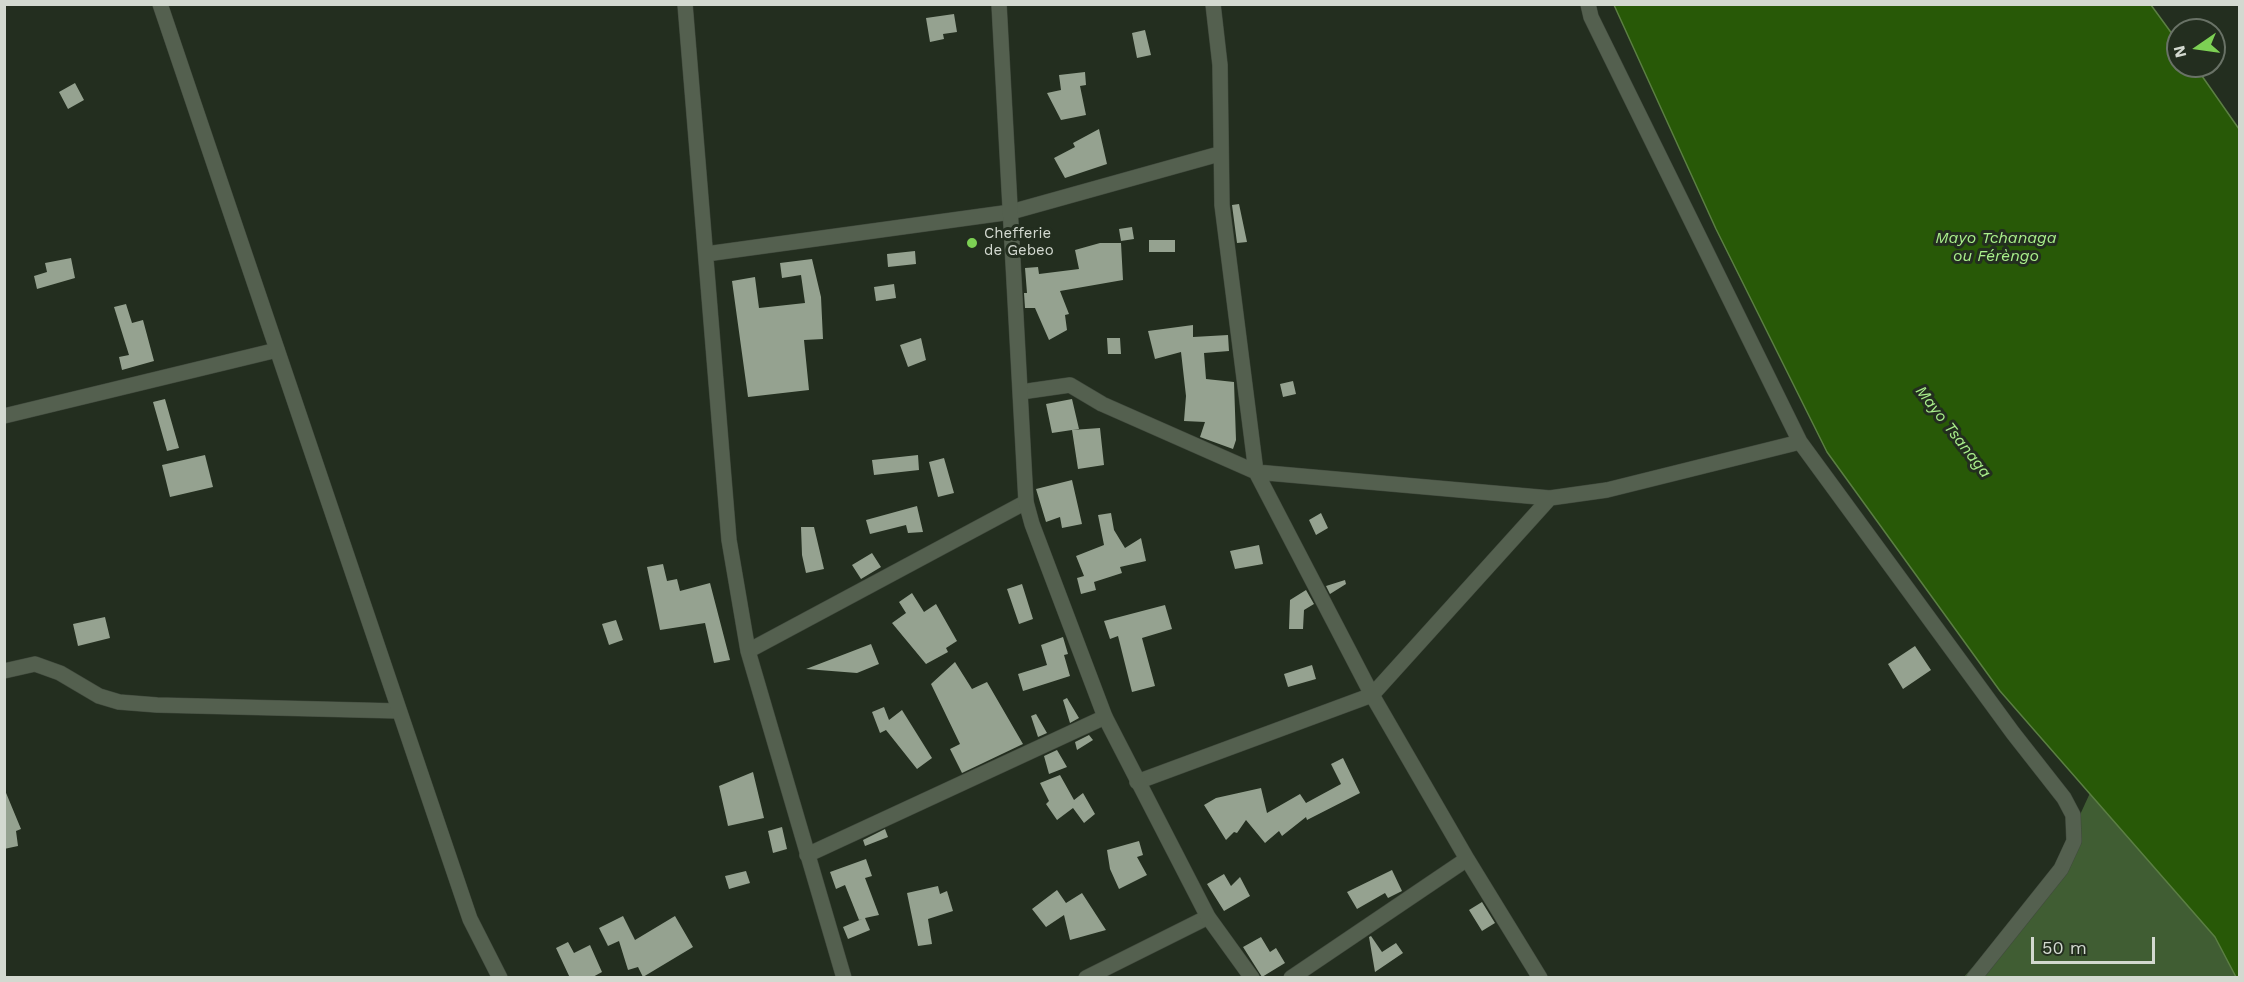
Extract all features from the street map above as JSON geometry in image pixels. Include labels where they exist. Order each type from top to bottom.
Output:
[{"type":"street","points":[[160,4],[470,919],[500,978]]},
{"type":"street","points":[[685,4],[729,540],[748,651],[844,978]]},
{"type":"street","points":[[999,4],[1026,502],[1032,524],[1105,717],[1209,917],[1252,978]]},
{"type":"street","points":[[1213,4],[1220,65],[1219,154],[1222,205],[1256,472],[1371,695],[1540,978]]},
{"type":"street","points":[[1588,4],[1596,27],[1800,442],[2013,733],[2064,798],[2073,815],[2074,841],[2061,869],[1974,978]]},
{"type":"street","points":[[706,254],[1011,212],[1219,154]]},
{"type":"street","points":[[4,416],[277,350]]},
{"type":"street","points":[[1021,392],[1070,385],[1102,404],[1256,472],[1550,498],[1607,490],[1800,442]]},
{"type":"street","points":[[1137,782],[1371,695],[1550,498]]},
{"type":"street","points":[[748,651],[1026,502]]},
{"type":"street","points":[[4,671],[35,664],[60,673],[99,696],[119,702],[261,709],[399,711]]},
{"type":"street","points":[[807,855],[1105,717]]},
{"type":"street","points":[[1291,978],[1467,859]]},
{"type":"street","points":[[1086,978],[1209,917]]},
{"type":"shaded area","points":[[2090,793],[2215,937],[2236,977],[1963,978],[2050,880]]},
{"type":"water","name":"Mayo Tchanaga ou Férèngo","points":[[1614,5],[2151,5],[2166,26],[2166,78],[2203,78],[2239,129],[2239,977],[2236,977],[2215,937],[2000,691],[1827,452],[1716,229]]},
{"type":"building","points":[[954,14],[957,32],[943,34],[944,39],[930,42],[926,18]]},
{"type":"building","points":[[1145,30],[1151,55],[1137,58],[1132,33]]},
{"type":"building","points":[[1085,72],[1086,85],[1080,86],[1086,115],[1061,120],[1047,93],[1061,90],[1059,75]]},
{"type":"building","points":[[75,83],[84,100],[68,109],[59,92]]},
{"type":"building","points":[[1099,129],[1107,164],[1065,178],[1054,158],[1075,147],[1073,143]]},
{"type":"building","points":[[1239,204],[1247,242],[1237,243],[1232,205]]},
{"type":"building","points":[[1132,227],[1134,239],[1121,241],[1119,229]]},
{"type":"building","points":[[1149,240],[1175,240],[1175,252],[1149,252]]},
{"type":"building","points":[[1100,243],[1121,243],[1123,280],[1060,291],[1069,314],[1065,315],[1067,330],[1049,340],[1035,308],[1025,308],[1024,293],[1027,293],[1025,268],[1038,267],[1039,274],[1079,269],[1075,250]]},
{"type":"building","points":[[915,251],[916,264],[888,267],[887,254]]},
{"type":"building","points":[[71,258],[75,278],[37,289],[34,276],[47,272],[45,263]]},
{"type":"building","points":[[812,259],[821,297],[823,339],[804,340],[809,390],[748,397],[732,281],[755,277],[759,308],[805,303],[801,275],[782,278],[780,263]]},
{"type":"building","points":[[894,284],[896,298],[876,301],[874,287]]},
{"type":"building","points":[[126,304],[132,323],[143,320],[154,361],[122,370],[119,357],[129,355],[114,307]]},
{"type":"building","points":[[1193,325],[1193,337],[1228,335],[1229,351],[1204,353],[1206,379],[1234,382],[1236,440],[1233,449],[1200,437],[1205,422],[1184,421],[1186,396],[1181,352],[1155,359],[1148,331]]},
{"type":"building","points":[[921,338],[926,360],[908,367],[900,345]]},
{"type":"building","points":[[1107,338],[1120,338],[1121,354],[1108,354]]},
{"type":"building","points":[[1293,381],[1296,394],[1283,397],[1280,384]]},
{"type":"building","points":[[165,399],[179,448],[167,451],[153,402]]},
{"type":"building","points":[[1072,399],[1079,429],[1052,433],[1046,404]]},
{"type":"building","points":[[1100,428],[1104,465],[1078,469],[1072,430]]},
{"type":"building","points":[[205,455],[213,487],[170,497],[162,465]]},
{"type":"building","points":[[918,455],[919,470],[874,475],[872,460]]},
{"type":"building","points":[[944,458],[954,493],[938,497],[929,462]]},
{"type":"building","points":[[1072,480],[1082,524],[1062,528],[1060,517],[1046,522],[1036,489]]},
{"type":"building","points":[[917,506],[923,532],[908,533],[906,525],[870,534],[866,520]]},
{"type":"building","points":[[1111,513],[1114,530],[1125,548],[1141,538],[1146,561],[1120,567],[1122,573],[1094,582],[1096,590],[1081,594],[1077,578],[1084,576],[1076,556],[1104,545],[1098,515]]},
{"type":"building","points":[[1321,513],[1328,528],[1316,535],[1309,520]]},
{"type":"building","points":[[801,527],[814,527],[824,569],[806,573],[802,555]]},
{"type":"building","points":[[1259,545],[1263,564],[1235,569],[1230,551]]},
{"type":"building","points":[[872,553],[881,567],[861,579],[852,565]]},
{"type":"building","points":[[663,564],[667,581],[677,579],[680,591],[710,583],[730,660],[714,663],[705,623],[660,630],[647,567]]},
{"type":"building","points":[[1345,580],[1346,584],[1330,594],[1326,586]]},
{"type":"building","points":[[1022,584],[1033,619],[1019,624],[1007,589]]},
{"type":"building","points":[[1306,590],[1314,604],[1304,610],[1303,629],[1289,629],[1290,600]]},
{"type":"building","points":[[912,593],[924,612],[936,604],[957,641],[946,648],[948,652],[926,664],[892,623],[906,613],[899,602]]},
{"type":"building","points":[[1165,605],[1172,629],[1142,638],[1155,686],[1132,692],[1118,636],[1110,639],[1104,621]]},
{"type":"building","points":[[105,617],[110,638],[78,646],[73,624]]},
{"type":"building","points":[[616,620],[623,640],[609,645],[602,624]]},
{"type":"building","points":[[1063,637],[1068,654],[1064,655],[1070,676],[1023,691],[1018,674],[1047,665],[1041,645]]},
{"type":"building","points":[[871,644],[879,664],[857,673],[806,669]]},
{"type":"building","points":[[1915,646],[1931,670],[1903,689],[1888,664]]},
{"type":"building","points":[[955,662],[972,689],[987,682],[1023,744],[962,773],[950,749],[960,744],[931,684]]},
{"type":"building","points":[[1312,665],[1316,679],[1288,687],[1284,674]]},
{"type":"building","points":[[1067,698],[1079,718],[1070,723],[1063,700]]},
{"type":"building","points":[[884,707],[889,720],[902,710],[932,758],[917,769],[886,730],[880,733],[872,712]]},
{"type":"building","points":[[1036,714],[1047,733],[1038,737],[1031,716]]},
{"type":"building","points":[[1089,735],[1093,740],[1077,750],[1075,742]]},
{"type":"building","points":[[1057,750],[1067,767],[1049,774],[1044,756]]},
{"type":"building","points":[[1343,758],[1360,793],[1307,820],[1306,817],[1282,836],[1279,831],[1265,843],[1246,820],[1237,833],[1234,832],[1226,840],[1204,805],[1216,798],[1261,788],[1267,813],[1300,794],[1306,803],[1341,784],[1331,764]]},
{"type":"building","points":[[753,772],[764,818],[728,826],[719,786]]},
{"type":"building","points":[[1060,775],[1074,800],[1083,793],[1095,814],[1084,823],[1073,808],[1057,820],[1046,804],[1049,801],[1040,783]]},
{"type":"building","points":[[4,788],[21,829],[16,831],[18,846],[4,849]]},
{"type":"building","points":[[782,827],[787,849],[773,853],[768,831]]},
{"type":"building","points":[[885,829],[888,837],[865,846],[863,840]]},
{"type":"building","points":[[1139,841],[1143,855],[1137,857],[1147,875],[1119,889],[1110,869],[1107,850]]},
{"type":"building","points":[[866,859],[872,876],[865,878],[879,915],[865,918],[870,930],[848,939],[843,927],[862,919],[859,920],[845,885],[836,889],[830,872]]},
{"type":"building","points":[[1392,870],[1402,891],[1388,898],[1385,893],[1357,909],[1347,892]]},
{"type":"building","points":[[746,871],[750,883],[729,889],[725,876]]},
{"type":"building","points":[[1224,874],[1231,886],[1240,877],[1250,896],[1224,911],[1207,884]]},
{"type":"building","points":[[938,886],[940,894],[947,891],[953,911],[928,919],[932,944],[918,946],[907,893]]},
{"type":"building","points":[[1057,890],[1066,903],[1082,893],[1106,930],[1070,940],[1064,915],[1046,927],[1032,909]]},
{"type":"building","points":[[1482,902],[1495,923],[1482,931],[1469,910]]},
{"type":"building","points":[[623,916],[635,940],[675,916],[693,947],[643,977],[638,967],[628,970],[619,941],[608,946],[599,928]]},
{"type":"building","points":[[1371,936],[1382,952],[1396,943],[1403,953],[1375,972],[1369,937]]},
{"type":"building","points":[[1261,937],[1270,952],[1276,948],[1285,963],[1262,977],[1243,947]]},
{"type":"building","points":[[568,942],[574,953],[590,945],[602,972],[591,978],[570,978],[556,948]]},
{"type":"place","name":"Chefferie de Gebeo","points":[[972,243]]},
{"type":"water label","name":"Mayo Tsanaga","points":[[1953,432]]}]
